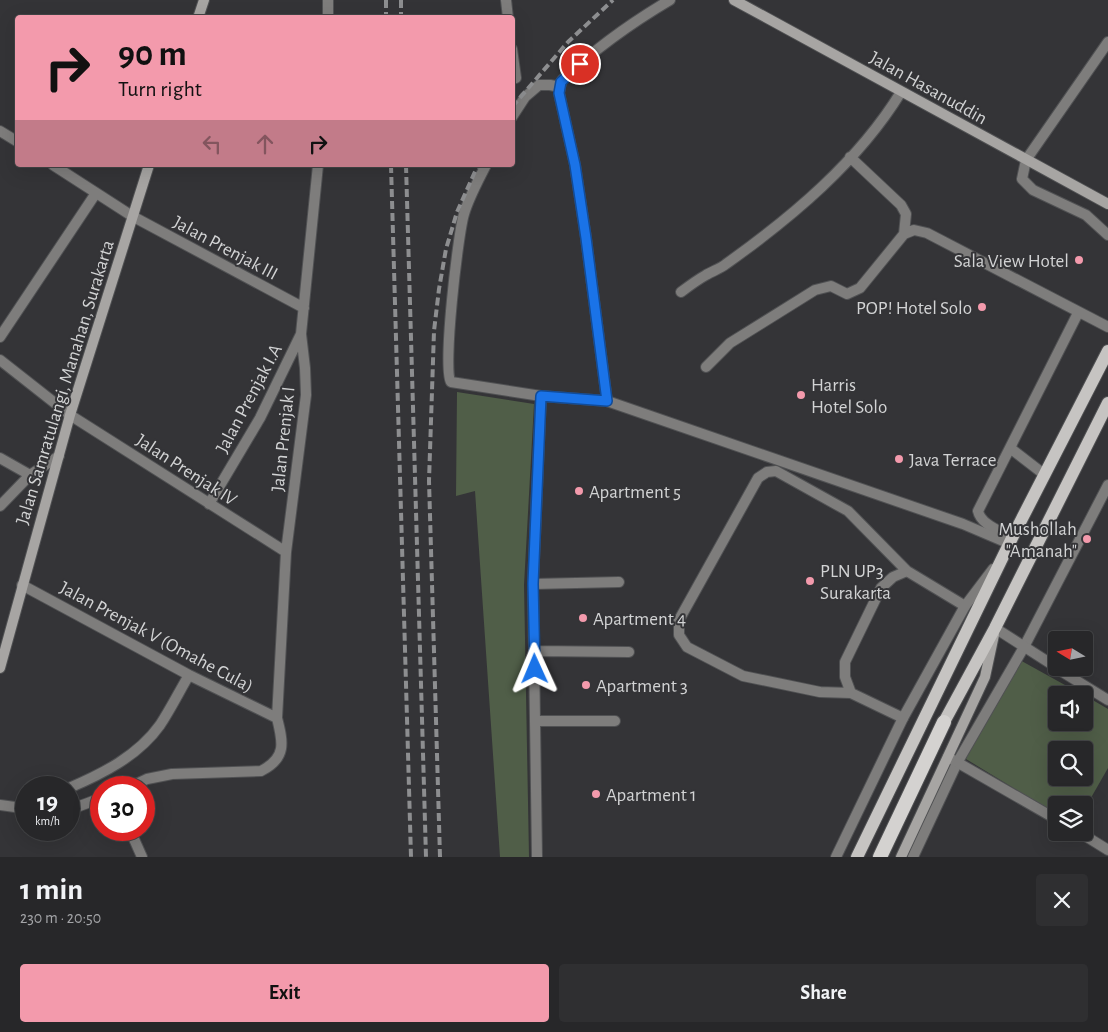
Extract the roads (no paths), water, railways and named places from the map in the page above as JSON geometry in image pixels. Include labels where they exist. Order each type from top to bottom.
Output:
[{"type":"highway","points":[[880,857],[944,722]]},
{"type":"main road","name":"Jalan Hasanuddin","points":[[734,0],[1108,204]]},
{"type":"main road","points":[[199,15],[200,2]]},
{"type":"main road","name":"Jalan Samratulangi, Manahan, Surakarta","points":[[0,668],[70,415],[148,167]]},
{"type":"main road","points":[[857,857],[975,613],[1108,351]]},
{"type":"main road","points":[[944,722],[995,628],[1108,403]]},
{"type":"main road","points":[[901,857],[952,760],[985,676],[995,628]]},
{"type":"street","points":[[328,0],[328,15]]},
{"type":"street","points":[[506,0],[508,15]]},
{"type":"street","points":[[607,401],[575,165],[559,93],[563,79],[606,41],[670,0]]},
{"type":"street","points":[[1108,42],[1026,160],[1022,179],[1033,190],[1086,215],[1108,235]]},
{"type":"street","points":[[515,71],[516,78]]},
{"type":"street","points":[[515,113],[525,97],[539,85],[560,87]]},
{"type":"street","points":[[681,292],[706,275],[724,266],[794,212],[850,157],[885,118],[901,92]]},
{"type":"street","points":[[0,131],[15,140]]},
{"type":"street","points":[[850,157],[901,205],[906,214],[904,234]]},
{"type":"street","name":"Jalan Prenjak III","points":[[55,167],[132,216],[304,308]]},
{"type":"street","name":"Jalan Prenjak I","points":[[155,777],[172,774],[261,771],[271,766],[279,757],[282,740],[277,718],[286,552],[306,395],[306,368],[301,334],[318,167]]},
{"type":"street","points":[[485,167],[464,215],[458,242],[449,340],[448,380],[454,383],[541,396],[607,401],[963,524],[1011,543]]},
{"type":"street","points":[[0,337],[96,193]]},
{"type":"street","points":[[706,367],[730,343],[815,290],[830,286],[847,294],[860,288],[872,270],[904,234],[914,230],[928,233],[1108,327]]},
{"type":"street","points":[[1011,543],[979,518],[978,511],[1078,313]]},
{"type":"street","name":"Jalan Prenjak I.A","points":[[209,504],[260,418],[301,334]]},
{"type":"street","name":"Jalan Prenjak IV","points":[[0,360],[70,415],[286,552]]},
{"type":"street","points":[[537,857],[533,584],[541,396]]},
{"type":"street","points":[[1010,448],[1045,475]]},
{"type":"street","points":[[0,506],[30,475],[59,456]]},
{"type":"street","points":[[0,458],[30,475]]},
{"type":"street","points":[[903,718],[851,693],[820,692],[743,676],[687,647],[679,635],[679,620],[758,478],[767,472],[776,471],[848,511],[908,571],[965,606]]},
{"type":"street","points":[[913,857],[952,760],[1024,647],[1108,485]]},
{"type":"street","points":[[836,857],[903,718],[965,606],[1011,543]]},
{"type":"street","points":[[851,693],[845,677],[845,662],[881,588],[893,577],[908,571]]},
{"type":"street","points":[[533,584],[620,582]]},
{"type":"street","name":"Jalan Prenjak V (Omahe Cula)","points":[[22,585],[189,676],[277,718]]},
{"type":"street","points":[[995,628],[1048,662]]},
{"type":"street","points":[[535,651],[629,652]]},
{"type":"street","points":[[80,783],[114,766],[143,745],[159,726],[189,676]]},
{"type":"street","points":[[1070,676],[1108,700]]},
{"type":"street","points":[[535,721],[615,721]]},
{"type":"street","points":[[952,760],[1048,814]]},
{"type":"street","points":[[0,805],[15,807]]},
{"type":"street","points":[[135,841],[142,857]]},
{"type":"street","points":[[1093,841],[1108,850]]},
{"type":"railway","points":[[386,0],[386,15]]},
{"type":"railway","points":[[401,0],[401,15]]},
{"type":"railway","points":[[515,104],[568,42],[613,0]]},
{"type":"railway","points":[[391,167],[411,857]]},
{"type":"railway","points":[[406,167],[426,857]]},
{"type":"railway","points":[[440,857],[429,481],[434,331],[446,249],[457,212],[477,167]]},
{"type":"place","name":"Sala View Hotel","points":[[1079,260]]},
{"type":"place","name":"POP! Hotel Solo","points":[[982,307]]},
{"type":"place","name":"Harris Hotel Solo","points":[[801,395]]},
{"type":"place","name":"Java Terrace","points":[[899,459]]},
{"type":"place","name":"Apartment 5","points":[[579,491]]},
{"type":"place","name":"Mushollah \"Amanah\"","points":[[1087,539]]},
{"type":"place","name":"PLN UP3 Surakarta","points":[[810,581]]},
{"type":"place","name":"Apartment 4","points":[[583,618]]},
{"type":"place","name":"Apartment 3","points":[[586,685]]},
{"type":"place","name":"Apartment 1","points":[[596,794]]}]
